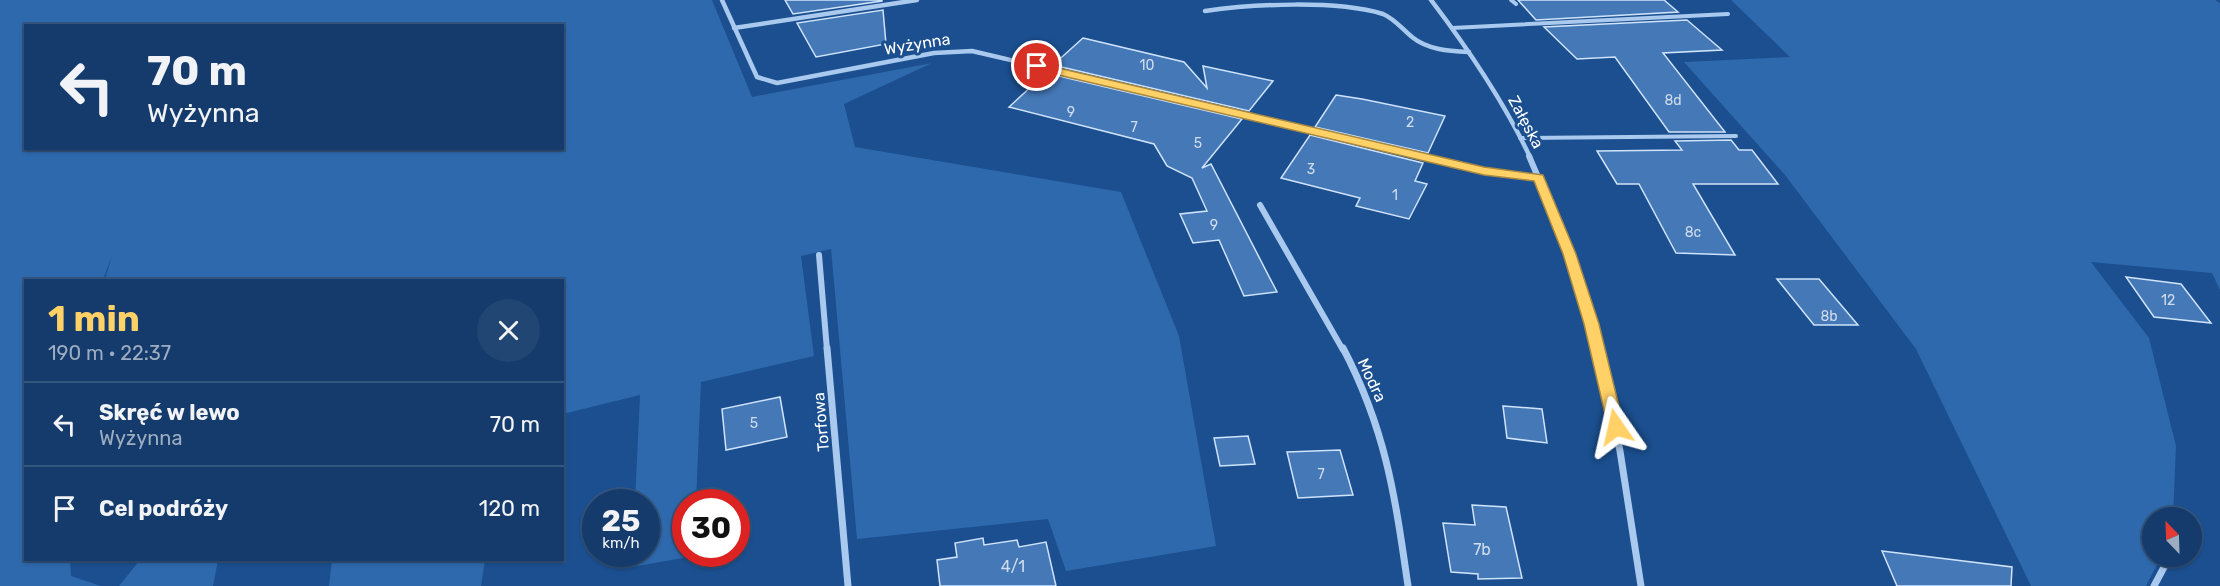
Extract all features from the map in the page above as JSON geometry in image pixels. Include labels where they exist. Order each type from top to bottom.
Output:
[{"type":"street","points":[[722,0],[734,28],[917,0]]},
{"type":"street","name":"Załęska","points":[[1431,0],[1469,52],[1520,138],[1569,254],[1602,363],[1624,469],[1641,586]]},
{"type":"street","points":[[1205,10],[1268,3],[1310,2],[1354,6],[1391,18],[1415,39],[1428,46],[1469,52]]},
{"type":"street","name":"Wyżynna","points":[[734,28],[757,77],[777,83],[947,51],[972,51],[1484,171],[1538,178]]},
{"type":"street","name":"Modra","points":[[1260,206],[1350,364],[1373,412],[1385,455],[1408,586]]},
{"type":"street","name":"Torfowa","points":[[819,255],[848,586]]},
{"type":"street","points":[[2154,586],[2164,567]]},
{"type":"lane","points":[[1511,0],[1516,4]]},
{"type":"lane","points":[[1452,28],[1728,14]]},
{"type":"lane","points":[[1520,138],[1736,136]]},
{"type":"shaded area","points":[[0,0],[712,0],[752,97],[932,63],[844,104],[855,147],[1121,192],[1179,336],[1216,546],[1066,571],[1048,519],[857,539],[831,249],[801,256],[814,356],[701,382],[697,489],[672,489],[672,560],[660,562],[660,489],[636,489],[640,395],[564,414],[564,279],[105,279],[112,255],[103,279],[24,279],[24,561],[70,561],[71,576],[101,586],[0,586]]},
{"type":"shaded area","points":[[1731,0],[2215,0],[2220,3],[2220,290],[2212,273],[2091,262],[2149,338],[2176,446],[2173,507],[2142,507],[2142,567],[2156,567],[2146,586],[2031,586],[1916,349],[1785,175],[1684,62],[1790,57]]},
{"type":"shaded area","points":[[139,561],[218,561],[213,586],[119,586]]},
{"type":"shaded area","points":[[332,561],[485,561],[481,586],[329,586]]},
{"type":"building","points":[[785,0],[882,0],[882,1],[793,14]]},
{"type":"building","points":[[1518,0],[1664,0],[1678,12],[1536,20]]},
{"type":"building","points":[[883,10],[886,44],[816,57],[797,23]]},
{"type":"building","points":[[1687,20],[1722,50],[1663,53],[1725,132],[1669,132],[1615,57],[1577,59],[1544,27]]},
{"type":"building","points":[[1083,38],[1184,62],[1207,88],[1203,66],[1273,81],[1249,111],[1053,65]]},
{"type":"building","points":[[1046,73],[1242,119],[1202,168],[1211,164],[1277,292],[1244,296],[1219,240],[1193,243],[1180,214],[1207,211],[1192,178],[1167,166],[1154,144],[1009,107]]},
{"type":"building","points":[[1336,95],[1445,116],[1428,153],[1315,127]]},
{"type":"building","points":[[1310,135],[1423,163],[1415,181],[1427,184],[1409,219],[1356,206],[1360,198],[1281,178]]},
{"type":"building","points":[[1731,140],[1739,150],[1752,150],[1778,184],[1693,184],[1735,255],[1676,253],[1639,184],[1617,184],[1597,151],[1682,150],[1675,141]]},
{"type":"building","points":[[2126,277],[2181,284],[2211,323],[2154,317]]},
{"type":"building","points":[[1777,279],[1819,279],[1858,325],[1814,325]]},
{"type":"building","points":[[780,397],[787,437],[726,450],[722,409]]},
{"type":"building","points":[[1503,406],[1542,409],[1547,443],[1507,438]]},
{"type":"building","points":[[1248,436],[1255,464],[1220,466],[1214,438]]},
{"type":"building","points":[[1340,450],[1353,495],[1298,498],[1287,452]]},
{"type":"building","points":[[1472,505],[1506,507],[1522,578],[1478,579],[1478,574],[1451,572],[1443,523],[1475,525]]},
{"type":"building","points":[[983,538],[984,545],[1017,540],[1019,547],[1046,542],[1056,586],[940,586],[937,560],[957,557],[955,543]]},
{"type":"building","points":[[1882,551],[2012,567],[2011,586],[1897,586]]},
{"type":"route","points":[[1037,66],[1484,171],[1538,178],[1569,254],[1592,324],[1616,427]]}]
